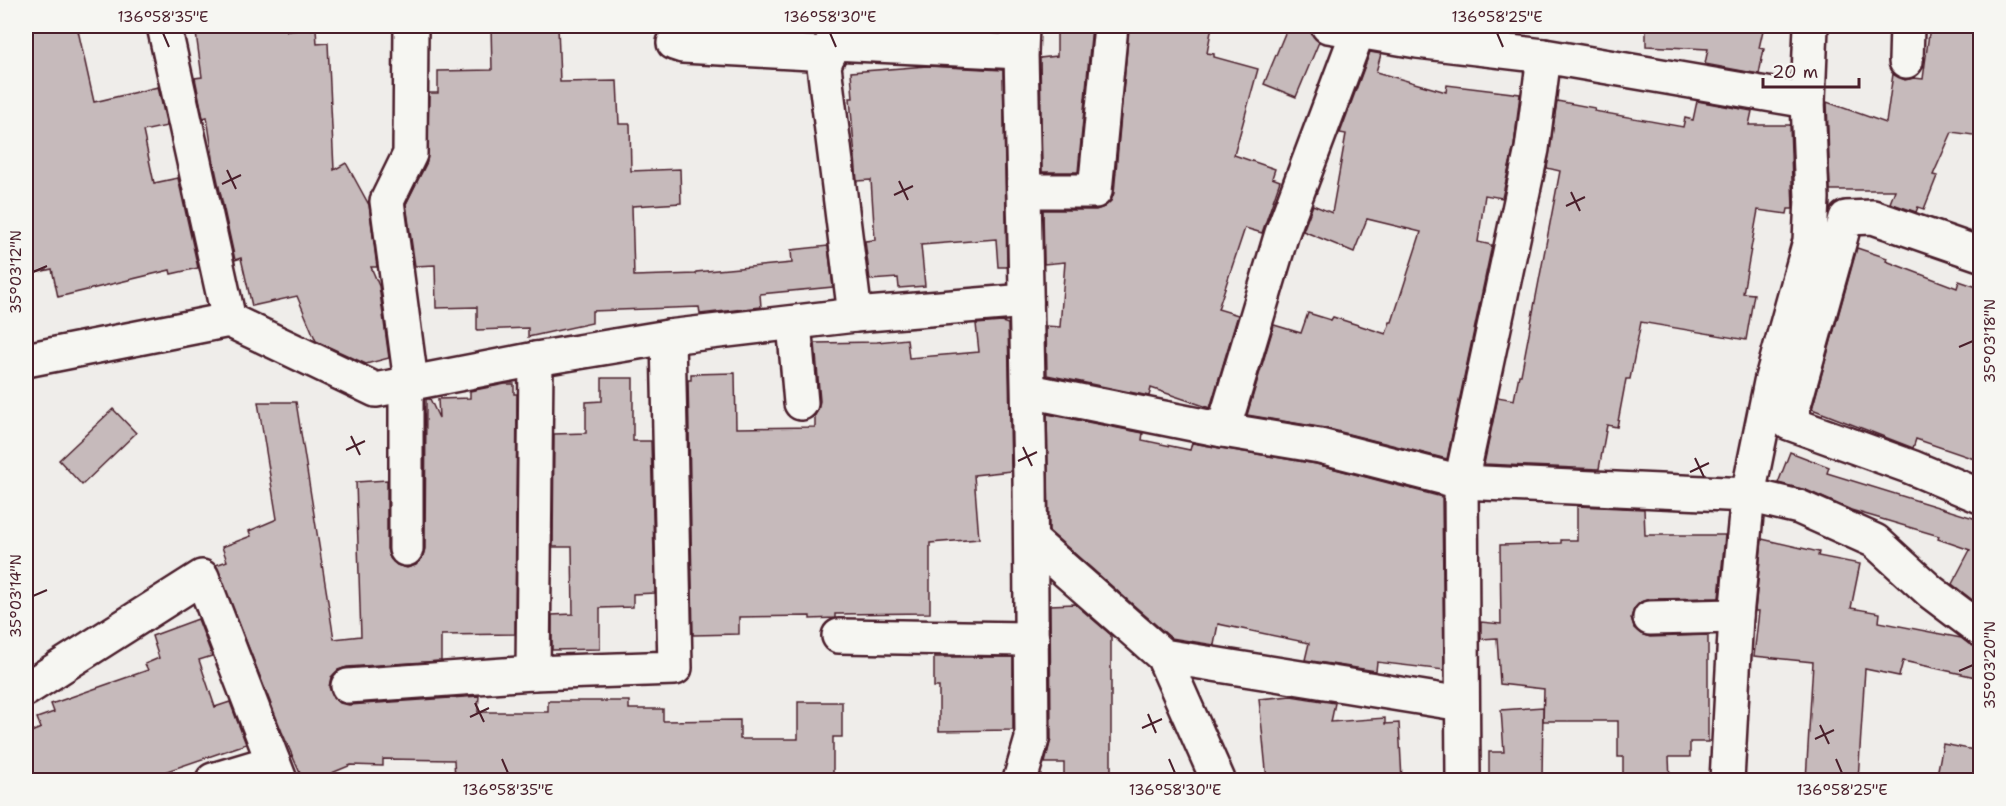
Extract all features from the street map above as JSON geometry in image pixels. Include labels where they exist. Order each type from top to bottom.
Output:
[{"type":"street","points":[[164,26],[229,320]]},
{"type":"street","points":[[406,549],[408,383],[387,201],[410,154],[411,26]]},
{"type":"street","points":[[1024,191],[1095,191],[1111,26]]},
{"type":"street","points":[[1726,780],[1736,616],[1748,495],[1771,382],[1810,241],[1812,198],[1808,102],[1811,26]]},
{"type":"street","points":[[1905,61],[1907,26]]},
{"type":"street","points":[[1223,430],[1343,28],[1418,34],[1808,102]]},
{"type":"street","points":[[674,43],[683,46],[833,41],[1022,39],[1029,391],[1032,739],[1020,780]]},
{"type":"street","points":[[833,41],[824,66],[855,315]]},
{"type":"street","points":[[1463,780],[1461,482],[1532,149],[1544,56]]},
{"type":"street","points":[[1980,254],[1873,217],[1846,218],[1789,423],[1911,467],[1980,496]]},
{"type":"street","points":[[26,360],[229,320],[376,390],[536,359],[668,337],[855,315],[1026,301]]},
{"type":"street","points":[[794,323],[801,403]]},
{"type":"street","points":[[348,686],[533,673],[675,668],[668,337]]},
{"type":"street","points":[[533,673],[536,359]]},
{"type":"street","points":[[1029,391],[1223,430],[1320,446],[1461,482],[1748,495],[1799,507],[1875,541],[1931,592],[1980,629]]},
{"type":"street","points":[[1031,540],[1163,656],[1218,780]]},
{"type":"street","points":[[26,689],[202,577],[276,771],[213,780]]},
{"type":"street","points":[[1650,618],[1736,616]]},
{"type":"street","points":[[840,636],[1032,639]]},
{"type":"street","points":[[1163,656],[1462,704]]},
{"type":"building","points":[[26,26],[77,26],[94,102],[158,87],[167,126],[143,131],[154,183],[178,178],[198,268],[171,274],[170,270],[58,297],[52,269],[26,275]]},
{"type":"building","points":[[195,26],[287,26],[287,31],[316,29],[317,44],[328,43],[334,170],[346,163],[369,205],[377,267],[371,267],[379,286],[389,358],[366,364],[316,341],[297,296],[252,306],[241,258],[235,260],[214,164],[207,117],[203,118],[195,78],[202,77]]},
{"type":"building","points":[[491,26],[558,26],[560,82],[617,81],[619,124],[630,124],[631,171],[680,169],[681,203],[632,206],[634,276],[696,274],[696,272],[792,263],[791,250],[828,246],[833,287],[760,294],[761,307],[700,314],[699,307],[592,311],[592,323],[528,337],[528,328],[477,330],[477,307],[436,308],[435,265],[415,266],[406,204],[427,162],[429,93],[438,93],[438,71],[492,70]]},
{"type":"building","points":[[1057,26],[1092,26],[1078,172],[1042,172],[1040,58],[1057,56]]},
{"type":"building","points":[[1129,26],[1212,26],[1207,53],[1258,69],[1234,155],[1275,169],[1272,178],[1280,181],[1262,233],[1245,228],[1218,309],[1238,315],[1210,408],[1151,388],[1149,396],[1047,375],[1046,326],[1060,327],[1065,262],[1044,264],[1043,210],[1096,210],[1111,201],[1114,193]]},
{"type":"building","points":[[1288,26],[1310,26],[1311,33],[1319,42],[1296,97],[1264,84]]},
{"type":"building","points":[[1646,26],[1764,26],[1759,48],[1764,49],[1759,74],[1705,64],[1708,49],[1646,46]]},
{"type":"building","points":[[1930,26],[1980,26],[1980,136],[1952,132],[1933,175],[1937,176],[1924,209],[1918,207],[1916,212],[1890,203],[1895,190],[1830,190],[1827,102],[1886,123],[1893,74],[1905,80],[1923,79]]},
{"type":"building","points":[[1370,52],[1381,54],[1376,72],[1446,92],[1447,85],[1520,94],[1514,146],[1502,198],[1485,195],[1478,242],[1492,245],[1447,459],[1325,428],[1247,415],[1274,325],[1301,333],[1308,313],[1331,320],[1333,317],[1386,334],[1392,322],[1421,232],[1367,219],[1354,252],[1303,231],[1313,205],[1332,213],[1346,134],[1340,133]]},
{"type":"building","points":[[927,66],[1003,70],[1007,267],[998,267],[996,239],[921,245],[925,286],[899,288],[898,278],[870,280],[865,241],[875,240],[871,180],[857,181],[850,98],[853,98],[851,72]]},
{"type":"building","points":[[1557,101],[1595,108],[1594,111],[1683,127],[1685,118],[1693,120],[1697,101],[1752,111],[1749,125],[1790,125],[1793,209],[1788,209],[1787,214],[1758,210],[1743,293],[1754,294],[1746,340],[1641,322],[1630,379],[1626,379],[1617,427],[1607,425],[1599,469],[1484,464],[1498,397],[1514,400],[1519,375],[1521,375],[1560,171],[1547,168]]},
{"type":"building","points":[[1857,248],[1887,258],[1886,261],[1957,288],[1959,281],[1980,288],[1980,461],[1916,439],[1913,448],[1812,409]]},
{"type":"building","points":[[1002,322],[1008,324],[1011,471],[974,475],[979,539],[930,543],[930,613],[835,614],[835,618],[810,619],[810,616],[739,617],[739,634],[693,635],[688,380],[691,380],[691,374],[735,373],[736,428],[815,427],[815,415],[820,401],[815,343],[907,339],[909,358],[979,352],[976,324]]},
{"type":"building","points":[[602,378],[633,378],[633,441],[651,441],[655,593],[633,594],[633,607],[600,608],[600,649],[552,650],[552,615],[573,614],[572,547],[553,547],[554,434],[586,433],[586,402],[602,401]]},
{"type":"building","points":[[514,384],[514,394],[517,394],[515,634],[441,635],[441,661],[347,667],[338,670],[331,677],[329,687],[333,697],[340,703],[349,705],[479,696],[478,712],[548,712],[548,701],[629,701],[629,709],[663,709],[663,721],[740,720],[740,739],[798,739],[798,702],[842,702],[842,737],[833,737],[833,780],[455,780],[454,760],[383,759],[383,766],[351,765],[315,780],[303,780],[216,565],[227,561],[222,547],[251,536],[249,531],[277,519],[258,402],[296,402],[334,639],[361,636],[356,482],[387,480],[387,549],[390,558],[397,565],[407,568],[416,565],[425,549],[426,399],[430,399],[439,418],[438,399],[470,398],[470,391]]},
{"type":"building","points":[[113,409],[136,433],[82,485],[59,460]]},
{"type":"building","points":[[1047,414],[1143,433],[1142,440],[1190,450],[1192,443],[1316,464],[1442,497],[1444,670],[1377,662],[1376,671],[1305,660],[1309,643],[1218,624],[1214,645],[1171,638],[1049,531]]},
{"type":"building","points":[[1790,452],[1829,467],[1827,473],[1980,520],[1980,606],[1952,584],[1970,550],[1938,539],[1939,536],[1851,510],[1806,490],[1778,483]]},
{"type":"building","points":[[1577,506],[1644,509],[1645,535],[1725,535],[1719,598],[1649,599],[1641,602],[1634,609],[1631,618],[1634,628],[1650,637],[1708,635],[1708,742],[1690,742],[1690,757],[1669,757],[1670,780],[1623,780],[1623,757],[1618,757],[1618,721],[1543,721],[1544,689],[1500,684],[1497,638],[1481,639],[1481,622],[1501,624],[1500,545],[1561,543],[1561,540],[1577,540]]},
{"type":"building","points":[[1762,539],[1819,552],[1818,556],[1860,564],[1851,608],[1880,613],[1879,622],[1961,638],[1969,644],[1980,647],[1980,678],[1903,661],[1899,676],[1865,669],[1858,780],[1806,780],[1813,662],[1754,656],[1759,611],[1755,611]]},
{"type":"building","points":[[1075,604],[1111,635],[1111,780],[1064,780],[1064,763],[1045,763],[1051,739],[1050,605]]},
{"type":"building","points":[[198,619],[212,656],[199,660],[215,707],[230,702],[246,744],[141,780],[26,780],[26,734],[41,728],[37,718],[54,712],[51,704],[148,670],[145,664],[159,658],[152,636]]},
{"type":"building","points":[[934,657],[1013,657],[1013,730],[939,731],[939,687],[934,687]]},
{"type":"building","points":[[1291,696],[1335,703],[1331,722],[1385,718],[1385,724],[1399,723],[1402,780],[1267,780],[1259,699]]},
{"type":"building","points":[[1543,707],[1542,780],[1489,780],[1489,752],[1504,752],[1501,710]]},
{"type":"building","points":[[1943,744],[1980,751],[1980,780],[1936,780]]}]
